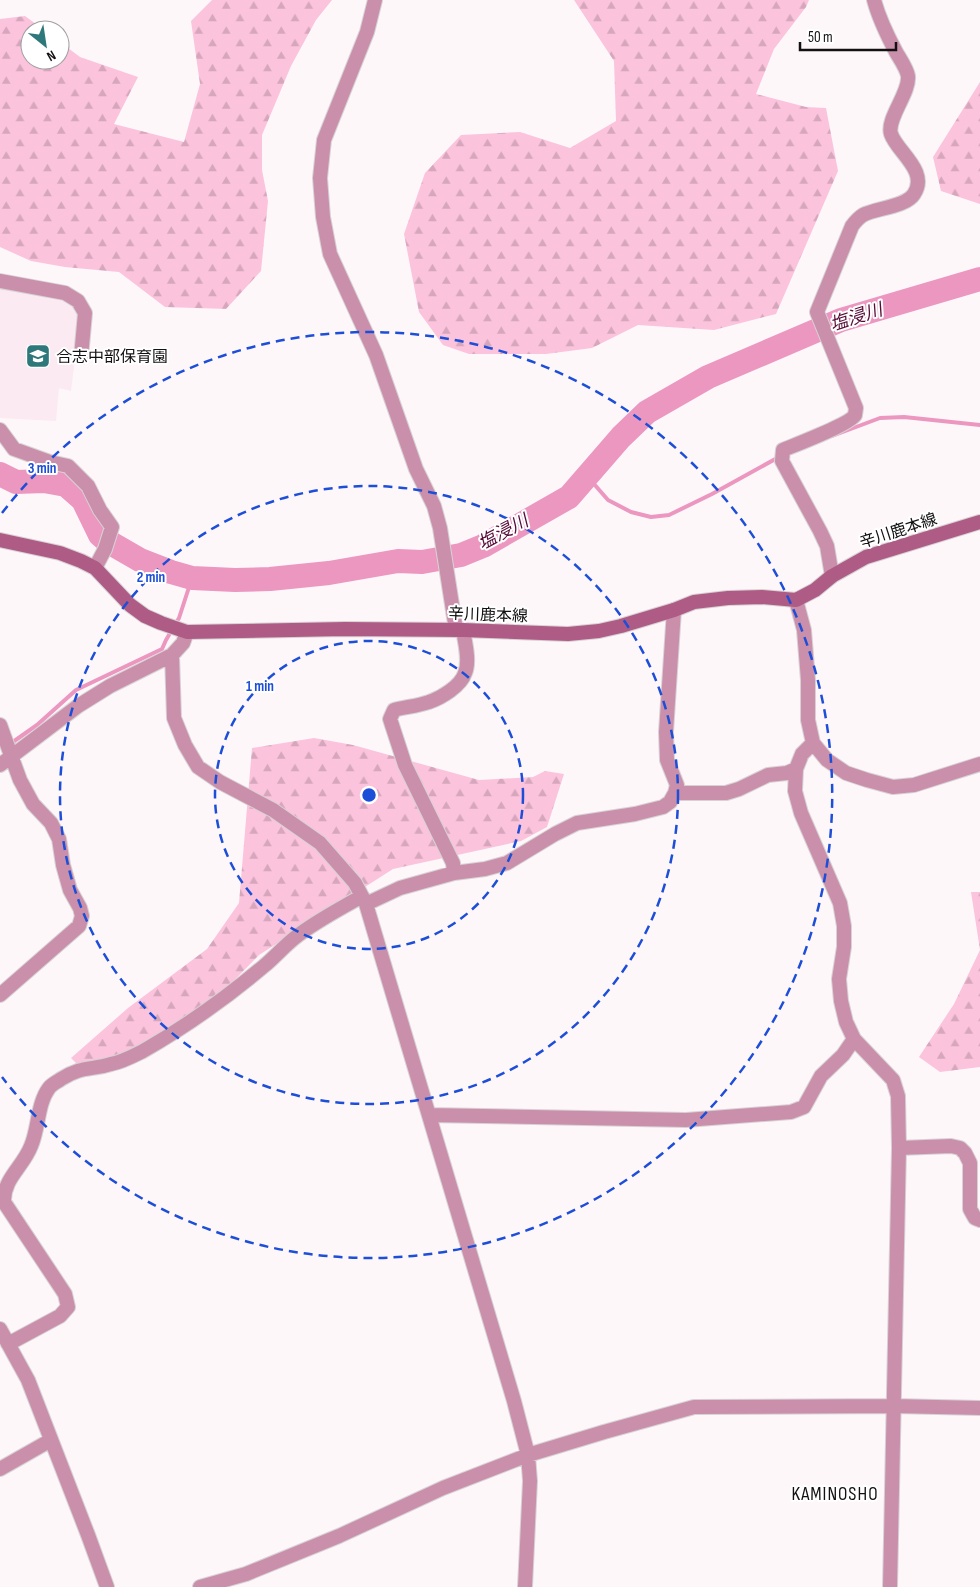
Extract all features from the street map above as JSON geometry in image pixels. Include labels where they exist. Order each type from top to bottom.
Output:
[{"type":"main road","name":"辛川鹿本線","points":[[0,540],[60,552],[81,560],[95,568],[130,605],[145,616],[184,631],[345,629],[460,630],[568,634],[599,631],[621,626],[694,602],[728,598],[796,600],[815,590],[832,576],[866,557],[980,522]]},
{"type":"street","points":[[375,0],[367,32],[324,140],[320,178],[323,217],[330,254],[386,382],[416,469],[434,506],[467,660],[465,673],[459,683],[428,703],[405,706],[394,710],[390,719],[405,765],[454,863],[454,873]]},
{"type":"street","points":[[832,576],[826,546],[820,530],[782,461],[783,450],[840,425],[855,415],[856,408],[817,312],[852,226],[861,216],[903,202],[914,195],[918,185],[916,173],[890,132],[907,86],[908,75],[881,23],[874,0]]},
{"type":"street","points":[[0,281],[65,293],[78,301],[85,313],[81,356]]},
{"type":"street","points":[[0,430],[14,449],[50,462],[68,466],[88,486],[100,510],[112,527],[105,549],[95,568]]},
{"type":"street","points":[[796,600],[804,630],[808,680],[808,720],[813,743],[827,760],[846,773],[893,787],[914,785],[980,764]]},
{"type":"street","points":[[8,1344],[60,1316],[68,1307],[65,1294],[4,1202],[5,1187],[24,1161],[32,1146],[43,1100],[49,1088],[74,1071],[111,1065],[141,1052],[172,1034],[245,982],[296,937],[322,918],[364,900],[400,888],[454,873],[485,869],[507,863],[577,823],[636,814],[663,807],[670,802],[677,785],[667,760],[666,732],[674,610]]},
{"type":"street","points":[[0,765],[78,706],[110,686],[172,655],[184,643],[184,631]]},
{"type":"street","points":[[172,655],[174,718],[184,745],[198,766],[220,782],[273,810],[320,843],[349,875],[364,900],[514,1401],[528,1455],[530,1481],[525,1587]]},
{"type":"street","points":[[0,725],[20,780],[33,804],[51,823],[59,839],[63,865],[70,890],[80,908],[82,916],[79,926],[0,995]]},
{"type":"street","points":[[813,743],[802,754],[796,769],[795,791],[801,813],[840,903],[844,926],[844,947],[839,979],[841,1001],[846,1022],[854,1039],[892,1080],[898,1096],[899,1148],[890,1587]]},
{"type":"street","points":[[675,793],[726,793],[768,775],[787,773],[796,769]]},
{"type":"street","points":[[429,1115],[686,1120],[791,1112],[804,1107],[821,1076],[843,1055],[854,1039]]},
{"type":"street","points":[[899,1148],[951,1146],[960,1148],[970,1163],[970,1209],[975,1218],[980,1220]]},
{"type":"street","points":[[0,1329],[28,1380],[107,1587]]},
{"type":"street","points":[[200,1587],[246,1574],[272,1564],[443,1488],[528,1455],[694,1407],[894,1406],[980,1408]]},
{"type":"street","points":[[0,1469],[51,1440]]},
{"type":"shaded area","name":"合志中部保育園","points":[[5,286],[60,297],[76,308],[79,325],[71,391],[59,388],[56,421],[0,418],[0,289]]},
{"type":"green space","points":[[212,0],[332,0],[316,20],[291,66],[262,135],[262,170],[268,201],[261,271],[226,309],[165,307],[119,272],[65,267],[31,261],[0,247],[0,19],[25,16],[30,20],[20,20],[20,70],[70,70],[70,50],[80,57],[138,77],[114,124],[184,142],[200,84],[191,21]]},
{"type":"green space","points":[[574,0],[809,0],[806,7],[774,49],[756,94],[806,107],[826,108],[838,171],[776,314],[714,330],[638,325],[592,348],[546,354],[469,354],[443,345],[419,312],[404,234],[425,173],[461,135],[520,132],[570,148],[616,121],[614,61]]},
{"type":"green space","points":[[980,82],[980,204],[941,191],[933,157]]},
{"type":"green space","points":[[314,738],[353,745],[479,780],[533,777],[545,771],[564,774],[547,827],[521,841],[393,869],[259,955],[217,998],[168,1033],[84,1071],[71,1058],[128,1008],[207,949],[239,903],[252,748]]},
{"type":"green space","points":[[971,892],[980,892],[980,950]]},
{"type":"green space","points":[[980,950],[980,1067],[940,1072],[919,1057],[954,1004]]},
{"type":"waterway","name":"塩浸川","points":[[0,474],[16,482],[44,481],[66,485],[83,500],[100,535],[107,541],[140,560],[192,578],[270,579],[329,573],[398,561],[422,562],[461,555],[483,546],[569,497],[621,437],[647,412],[708,377],[841,320],[980,279]]},
{"type":"waterway","points":[[832,436],[880,418],[904,417],[980,425]]},
{"type":"waterway","points":[[587,476],[608,500],[631,512],[651,517],[669,515],[779,457]]},
{"type":"waterway","points":[[10,744],[37,725],[76,690],[162,649],[179,618],[192,578]]},
{"type":"place","name":"合志中部保育園","points":[[38,356]]},
{"type":"district","name":"KAMINOSHO","points":[[835,1493]]}]
